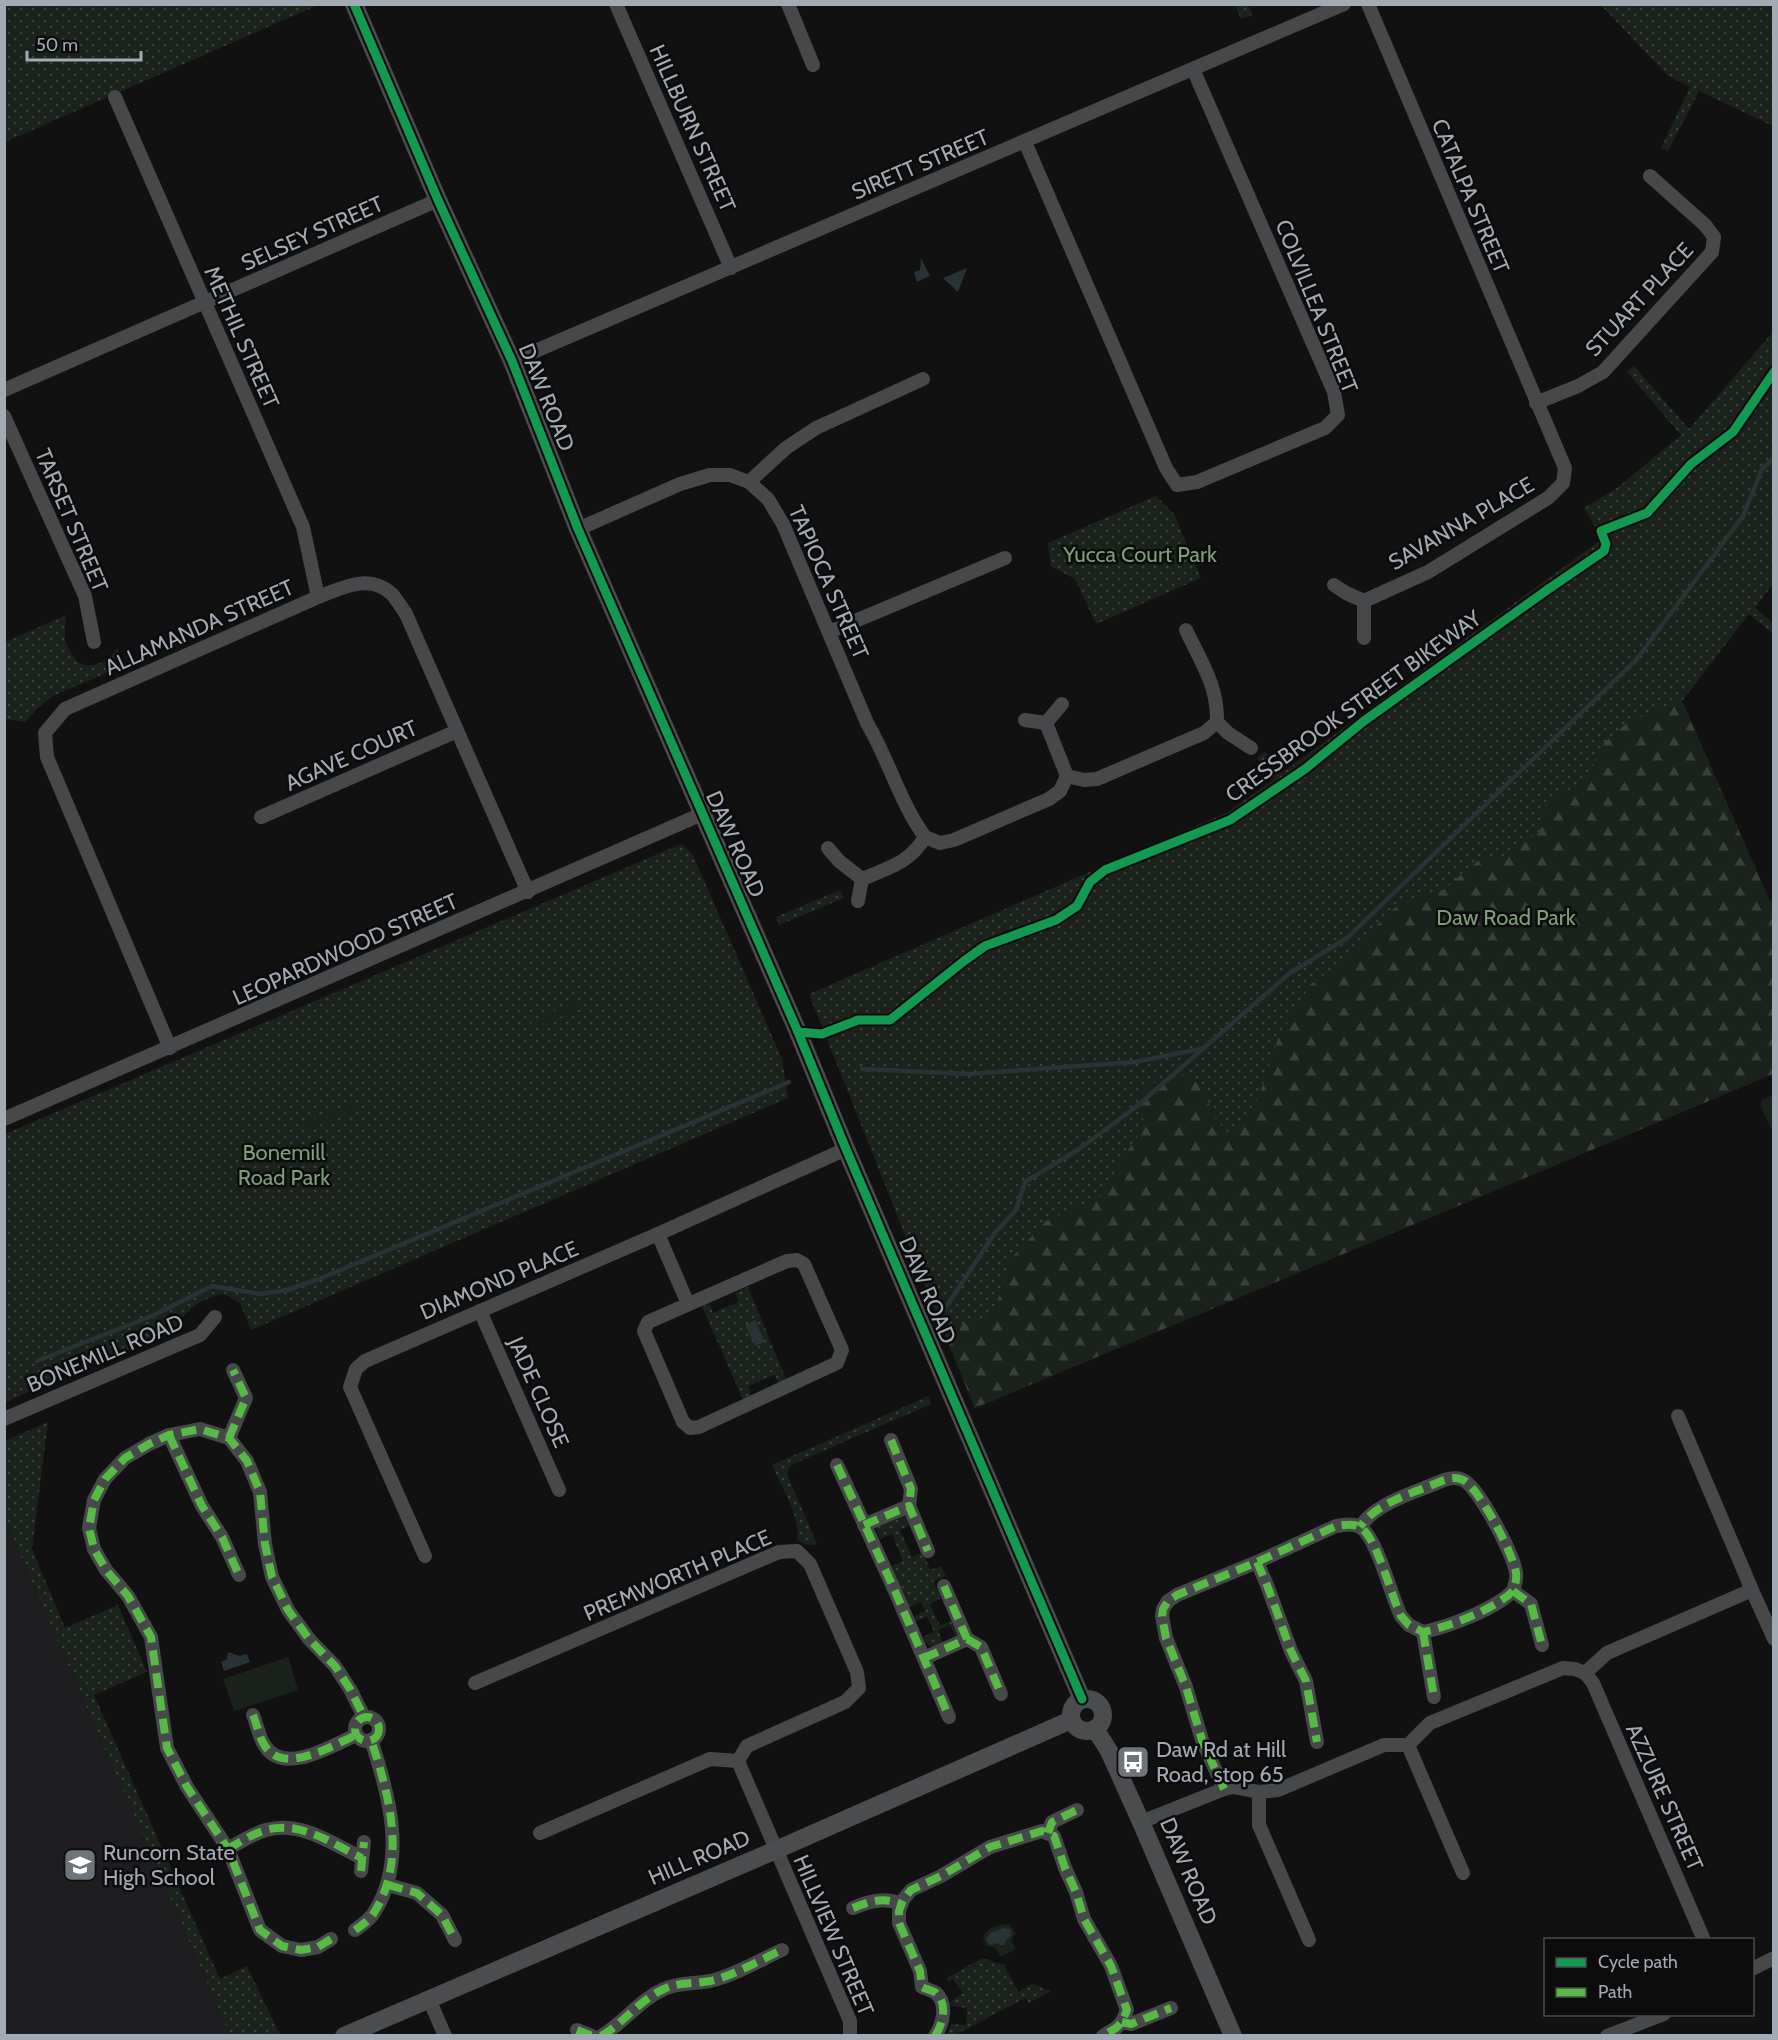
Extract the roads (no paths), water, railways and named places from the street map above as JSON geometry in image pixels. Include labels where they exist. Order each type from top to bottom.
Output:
[{"type":"street","name":"DAW ROAD","points":[[354,4],[438,200],[512,361],[578,529],[798,1032],[1082,1699]]},
{"type":"street","name":"HILLBURN STREET","points":[[616,4],[731,268]]},
{"type":"street","points":[[788,4],[813,65]]},
{"type":"street","name":"SIRETT STREET","points":[[512,361],[1344,4]]},
{"type":"street","name":"CATALPA STREET","points":[[1368,4],[1536,403]]},
{"type":"street","name":"COLVILLEA STREET","points":[[1024,142],[1166,468],[1177,484],[1197,482],[1325,428],[1338,415],[1334,392],[1193,69]]},
{"type":"street","name":"METHIL STREET","points":[[115,98],[303,527],[318,597]]},
{"type":"street","name":"STUART PLACE","points":[[1536,403],[1578,386],[1603,372],[1712,252],[1714,237],[1705,225],[1650,176]]},
{"type":"street","name":"SELSEY STREET","points":[[4,390],[205,304],[438,200]]},
{"type":"street","points":[[578,529],[680,484],[710,475],[730,475],[749,482],[786,448],[816,428],[923,379]]},
{"type":"street","name":"SAVANNA PLACE","points":[[1364,601],[1428,572],[1452,558],[1548,498],[1563,483],[1565,468],[1536,403]]},
{"type":"street","name":"TARSET STREET","points":[[4,416],[85,596],[94,642]]},
{"type":"street","name":"TAPIOCA STREET","points":[[749,482],[768,499],[783,524],[867,723],[882,748],[914,822],[925,837]]},
{"type":"street","points":[[829,632],[1005,558]]},
{"type":"street","name":"ALLAMANDA STREET","points":[[170,1048],[47,756],[45,733],[65,709],[318,597],[355,583],[375,585],[391,594],[406,614],[528,892]]},
{"type":"street","points":[[1334,585],[1364,601],[1364,638]]},
{"type":"street","points":[[1186,630],[1214,687],[1218,703],[1218,722],[1228,733],[1251,748]]},
{"type":"street","points":[[1046,723],[1062,704]]},
{"type":"street","points":[[1025,720],[1046,723]]},
{"type":"street","points":[[1067,776],[1084,780],[1097,779],[1203,733],[1218,722]]},
{"type":"street","points":[[862,879],[906,860],[918,849],[925,837],[940,843],[954,840],[1048,799],[1060,791],[1067,776],[1046,723]]},
{"type":"street","name":"AGAVE COURT","points":[[261,817],[457,731]]},
{"type":"street","name":"LEOPARDWOOD STREET","points":[[4,1119],[528,892],[702,814]]},
{"type":"street","points":[[828,848],[839,861],[862,879]]},
{"type":"street","points":[[858,901],[862,879]]},
{"type":"street","name":"DIAMOND PLACE","points":[[425,1556],[350,1387],[356,1369],[365,1361],[658,1234],[846,1149]]},
{"type":"street","points":[[658,1234],[688,1304]]},
{"type":"street","points":[[797,1260],[804,1264],[842,1350],[841,1357],[837,1363],[699,1427],[690,1428],[682,1422],[644,1331],[648,1322],[688,1304],[787,1261],[797,1260]]},
{"type":"street","name":"JADE CLOSE","points":[[480,1311],[559,1490]]},
{"type":"street","name":"BONEMILL ROAD","points":[[4,1419],[200,1335],[215,1317]]},
{"type":"street","points":[[229,1437],[246,1398],[233,1370]]},
{"type":"street","points":[[1678,1416],[1773,1640]]},
{"type":"street","points":[[331,1939],[318,1947],[301,1950],[282,1946],[261,1930],[228,1849],[187,1787],[167,1748],[151,1637],[128,1596],[106,1570],[93,1549],[89,1527],[94,1500],[105,1479],[125,1458],[148,1444],[169,1436],[200,1429],[229,1437],[247,1461],[260,1492],[264,1544],[272,1577],[288,1610],[309,1639],[336,1666],[364,1717]]},
{"type":"street","points":[[169,1436],[202,1506],[222,1537],[239,1575]]},
{"type":"street","points":[[891,1440],[911,1489],[909,1506],[928,1551]]},
{"type":"street","points":[[837,1465],[949,1717]]},
{"type":"street","points":[[1224,1789],[1202,1740],[1186,1687],[1166,1638],[1163,1609],[1168,1601],[1177,1595],[1336,1526],[1349,1524],[1360,1527],[1371,1539],[1401,1616],[1409,1625],[1423,1632],[1461,1620],[1506,1598],[1513,1591],[1516,1573],[1509,1549],[1476,1493],[1463,1480],[1453,1478],[1444,1480],[1376,1509],[1360,1527]]},
{"type":"street","points":[[864,1525],[909,1506]]},
{"type":"street","name":"PREMWORTH PLACE","points":[[475,1683],[779,1552],[797,1551],[810,1564],[857,1671],[859,1688],[845,1702],[747,1746],[738,1761]]},
{"type":"street","points":[[1257,1562],[1290,1651],[1306,1681],[1317,1742]]},
{"type":"street","points":[[944,1586],[967,1639],[981,1647],[1001,1694]]},
{"type":"street","points":[[1141,1822],[1224,1789],[1233,1787],[1259,1792],[1278,1790],[1384,1745],[1408,1744],[1430,1723],[1563,1668],[1585,1673],[1607,1653],[1752,1590]]},
{"type":"street","points":[[1513,1591],[1531,1604],[1542,1645]]},
{"type":"street","points":[[1423,1632],[1434,1697]]},
{"type":"street","points":[[924,1658],[967,1639]]},
{"type":"street","name":"AZZURE STREET","points":[[1585,1673],[1593,1683],[1703,1938]]},
{"type":"street","points":[[1087,1698],[1097,1702],[1103,1711],[1102,1721],[1095,1729],[1081,1730],[1073,1724],[1071,1719],[1074,1705],[1082,1699],[1087,1698]]},
{"type":"street","points":[[253,1715],[265,1747],[279,1758],[301,1759],[356,1735]]},
{"type":"street","points":[[364,1717],[372,1718],[378,1724],[377,1735],[371,1740],[361,1740],[356,1735],[356,1724],[364,1717]]},
{"type":"street","name":"HILL ROAD","points":[[344,2036],[776,1850],[1071,1719]]},
{"type":"street","name":"DAW ROAD","points":[[1095,1729],[1109,1751],[1141,1822],[1233,2036]]},
{"type":"street","points":[[355,1930],[374,1914],[388,1885],[392,1850],[391,1814],[385,1782],[371,1740]]},
{"type":"street","points":[[1408,1744],[1463,1873]]},
{"type":"street","points":[[540,1833],[710,1759],[738,1761],[776,1850]]},
{"type":"street","points":[[1259,1792],[1258,1825],[1309,1940]]},
{"type":"street","points":[[1048,1833],[1052,1822],[1077,1810]]},
{"type":"street","points":[[228,1849],[268,1829],[292,1827],[315,1835],[362,1864],[364,1842]]},
{"type":"street","points":[[935,2036],[940,2029],[943,2008],[937,1994],[922,1987],[920,1971],[899,1923],[899,1911],[902,1904],[911,1890],[940,1876],[990,1846],[1042,1831],[1054,1836],[1058,1843],[1084,1919],[1111,1966],[1122,1992],[1127,2010],[1122,2022],[1103,2036]]},
{"type":"street","name":"HILLVIEW STREET","points":[[776,1850],[850,2021],[850,2036]]},
{"type":"street","points":[[388,1885],[417,1893],[442,1915],[455,1940]]},
{"type":"street","points":[[854,1908],[881,1899],[893,1900],[902,1904]]},
{"type":"street","points":[[601,2036],[610,2031],[645,2000],[664,1989],[683,1983],[710,1981],[782,1950]]},
{"type":"street","points":[[1754,1968],[1773,1958]]},
{"type":"street","points":[[429,1999],[445,2036]]},
{"type":"street","points":[[1122,2022],[1131,2024],[1171,2008]]},
{"type":"street","points":[[1607,2036],[1659,2016]]},
{"type":"street","points":[[577,2030],[592,2036]]},
{"type":"waterway","points":[[944,1310],[995,1233],[1016,1210],[1025,1182],[1079,1149],[1136,1107],[1290,973],[1347,938],[1636,660],[1743,516],[1762,469],[1774,458]]},
{"type":"waterway","points":[[862,1069],[969,1074],[1135,1062],[1205,1048]]},
{"type":"waterway","points":[[37,1361],[152,1316],[212,1286],[260,1294],[287,1290],[319,1279],[789,1082]]},
{"type":"place","name":"Daw Rd at Hill Road, stop 65","points":[[1133,1762]]},
{"type":"place","name":"Runcorn State High School","points":[[80,1865]]},
{"type":"park label","name":"Yucca Court Park","points":[[1140,554]]},
{"type":"park label","name":"Daw Road Park","points":[[1506,917]]},
{"type":"park label","name":"Bonemill Road Park","points":[[284,1164]]}]
